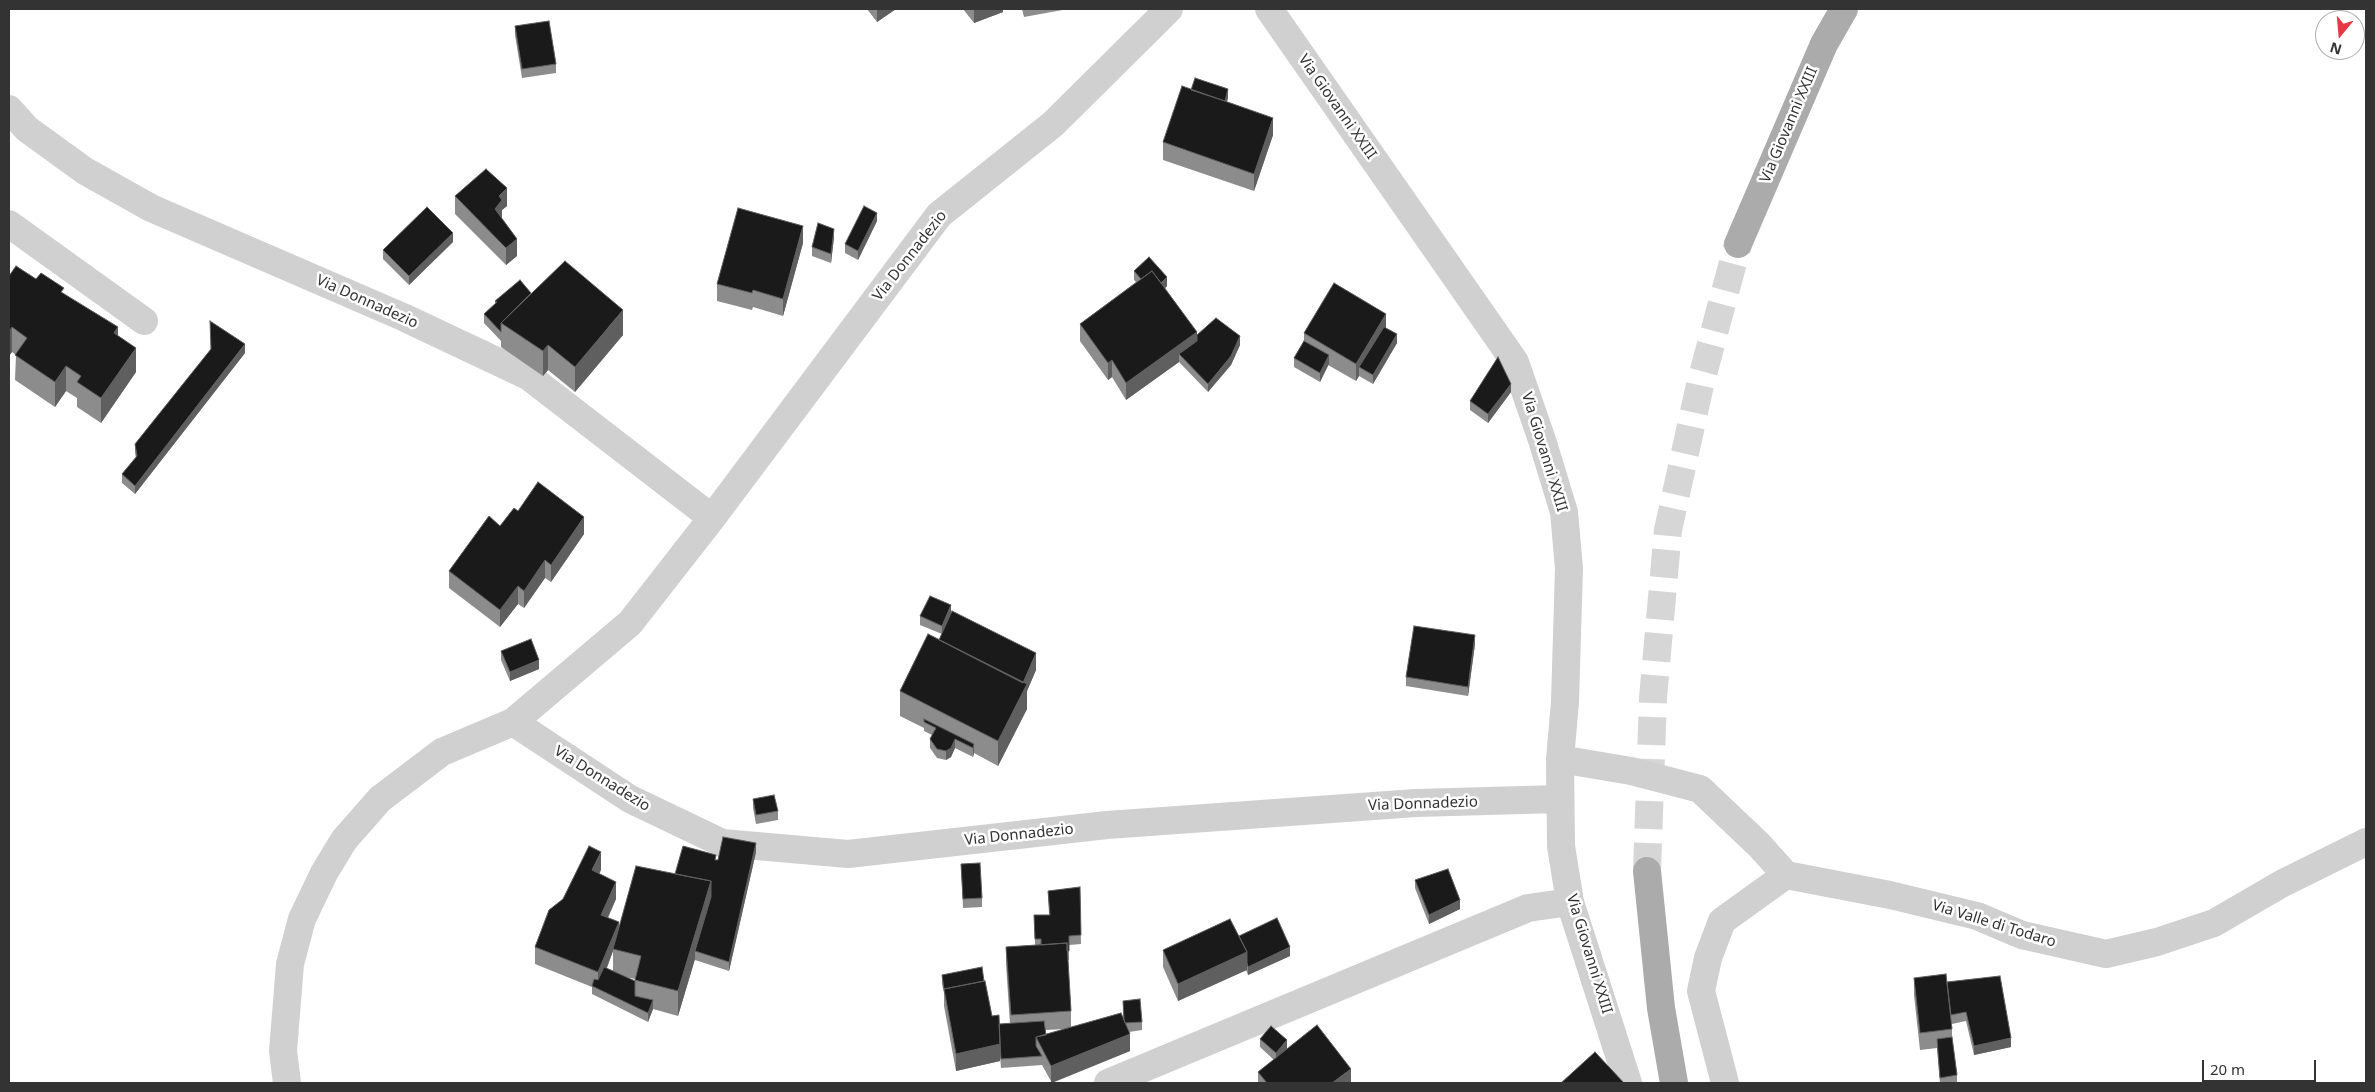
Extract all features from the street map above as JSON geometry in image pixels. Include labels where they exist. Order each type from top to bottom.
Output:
[{"type":"main road","name":"Via Giovanni XXIII","points":[[1738,244],[1824,44],[1844,9]]},
{"type":"main road","points":[[1648,871],[1660,1008],[1674,1083]]},
{"type":"street","name":"Via Donnadezio","points":[[287,1083],[283,1051],[290,964],[302,919],[324,873],[344,840],[380,800],[442,752],[513,722],[630,622],[712,518],[939,215],[1053,124],[1169,9]]},
{"type":"street","name":"Via Giovanni XXIII","points":[[1268,9],[1516,362],[1564,512],[1569,568],[1566,702],[1560,759],[1561,846],[1570,902],[1628,1083]]},
{"type":"street","name":"Via Donnadezio","points":[[9,109],[27,129],[85,172],[151,208],[403,317],[528,376],[712,518]]},
{"type":"street","points":[[9,224],[144,322]]},
{"type":"street","name":"Via Donnadezio","points":[[513,722],[630,800],[722,843],[848,854],[1106,825],[1416,803],[1559,799]]},
{"type":"street","points":[[1560,759],[1631,771],[1700,789],[1786,875],[1722,921],[1708,958],[1701,991],[1724,1083]]},
{"type":"street","name":"Via Valle di Todaro","points":[[1786,875],[1890,895],[1967,914],[2022,935],[2106,954],[2157,942],[2214,923],[2283,883],[2366,842]]},
{"type":"street","points":[[1108,1083],[1528,908],[1570,902]]},
{"type":"building","points":[[549,21],[556,64],[522,69],[515,26]]},
{"type":"building","points":[[1195,78],[1228,89],[1225,101],[1191,90]]},
{"type":"building","points":[[1182,86],[1273,118],[1254,174],[1163,142]]},
{"type":"building","points":[[486,169],[507,188],[499,196],[502,200],[495,209],[517,239],[506,248],[455,196]]},
{"type":"building","points":[[864,206],[877,213],[858,251],[845,244]]},
{"type":"building","points":[[427,207],[453,233],[409,276],[383,250]]},
{"type":"building","points":[[738,208],[803,226],[783,299],[753,290],[752,293],[717,284]]},
{"type":"building","points":[[818,223],[834,229],[831,254],[812,247]]},
{"type":"building","points":[[1149,257],[1167,277],[1161,283],[1152,271],[1141,279],[1134,271]]},
{"type":"building","points":[[565,261],[623,310],[575,367],[548,345],[543,351],[501,323]]},
{"type":"building","points":[[16,266],[36,279],[41,273],[64,288],[61,292],[118,327],[114,333],[136,348],[101,398],[77,382],[81,376],[66,366],[55,382],[15,355],[27,338],[12,327],[9,332],[9,276]]},
{"type":"building","points":[[1152,271],[1197,332],[1126,383],[1112,360],[1108,363],[1080,324]]},
{"type":"building","points":[[520,280],[531,293],[501,323],[501,332],[484,314],[497,302],[495,301]]},
{"type":"building","points":[[1334,283],[1386,314],[1356,364],[1304,333]]},
{"type":"building","points":[[1216,318],[1240,336],[1231,356],[1208,384],[1179,354],[1197,341],[1197,335]]},
{"type":"building","points":[[210,321],[245,344],[135,486],[122,474],[137,456],[135,444],[211,349]]},
{"type":"building","points":[[1384,327],[1397,334],[1373,375],[1359,367]]},
{"type":"building","points":[[1304,341],[1329,355],[1320,373],[1294,358]]},
{"type":"building","points":[[1498,357],[1511,384],[1488,414],[1470,401]]},
{"type":"building","points":[[538,482],[584,517],[551,565],[545,560],[524,591],[518,586],[500,610],[449,571],[489,516],[500,526],[514,508],[518,511]]},
{"type":"building","points":[[930,596],[951,605],[942,626],[920,616]]},
{"type":"building","points":[[952,611],[1036,653],[1023,683],[939,640]]},
{"type":"building","points":[[1414,626],[1475,635],[1468,687],[1406,677]]},
{"type":"building","points":[[928,634],[1027,684],[998,741],[900,691]]},
{"type":"building","points":[[531,639],[539,660],[510,672],[501,651]]},
{"type":"building","points":[[924,719],[974,744],[973,748],[955,739],[951,748],[946,751],[937,749],[930,739],[936,728],[924,722]]},
{"type":"building","points":[[774,795],[778,811],[756,815],[753,799]]},
{"type":"building","points":[[723,837],[756,843],[729,962],[695,951],[711,897],[711,881],[675,874],[683,846],[716,855],[715,860],[718,860]]},
{"type":"building","points":[[589,846],[601,852],[592,870],[616,882],[601,915],[619,922],[598,972],[535,947],[549,910],[563,899]]},
{"type":"building","points":[[980,863],[982,898],[963,899],[961,864]]},
{"type":"building","points":[[636,866],[711,881],[678,991],[635,980],[641,956],[613,949]]},
{"type":"building","points":[[1448,869],[1460,900],[1429,915],[1415,880]]},
{"type":"building","points":[[1080,887],[1081,935],[1069,936],[1069,951],[1067,951],[1067,943],[1041,945],[1041,939],[1035,939],[1034,915],[1050,915],[1048,891]]},
{"type":"building","points":[[1277,918],[1290,947],[1248,967],[1247,952],[1239,936]]},
{"type":"building","points":[[1230,919],[1247,952],[1178,984],[1163,950]]},
{"type":"building","points":[[1067,943],[1071,1011],[1011,1015],[1006,947]]},
{"type":"building","points":[[604,967],[635,981],[635,996],[653,1000],[648,1013],[592,986],[594,979],[598,980]]},
{"type":"building","points":[[982,967],[984,981],[944,989],[942,975]]},
{"type":"building","points":[[1946,974],[1952,1029],[1920,1033],[1914,978]]},
{"type":"building","points":[[2000,976],[2011,1038],[1974,1046],[1966,1012],[1951,1015],[1947,982]]},
{"type":"building","points":[[985,981],[992,1016],[999,1015],[1000,1044],[956,1054],[944,989]]},
{"type":"building","points":[[1140,999],[1142,1022],[1125,1023],[1123,1001]]},
{"type":"building","points":[[1121,1013],[1130,1034],[1051,1066],[1036,1037]]},
{"type":"building","points":[[1044,1021],[1046,1035],[1036,1037],[1036,1046],[1042,1056],[1001,1059],[999,1024]]},
{"type":"building","points":[[1317,1025],[1351,1069],[1332,1083],[1267,1083],[1258,1072]]},
{"type":"building","points":[[1271,1026],[1287,1040],[1276,1053],[1260,1039]]},
{"type":"building","points":[[1952,1037],[1957,1075],[1940,1078],[1937,1039]]},
{"type":"building","points":[[1595,1052],[1624,1083],[1561,1083]]},
{"type":"tunnel","points":[[1647,871],[1653,698],[1668,530],[1700,385],[1738,244]]}]
